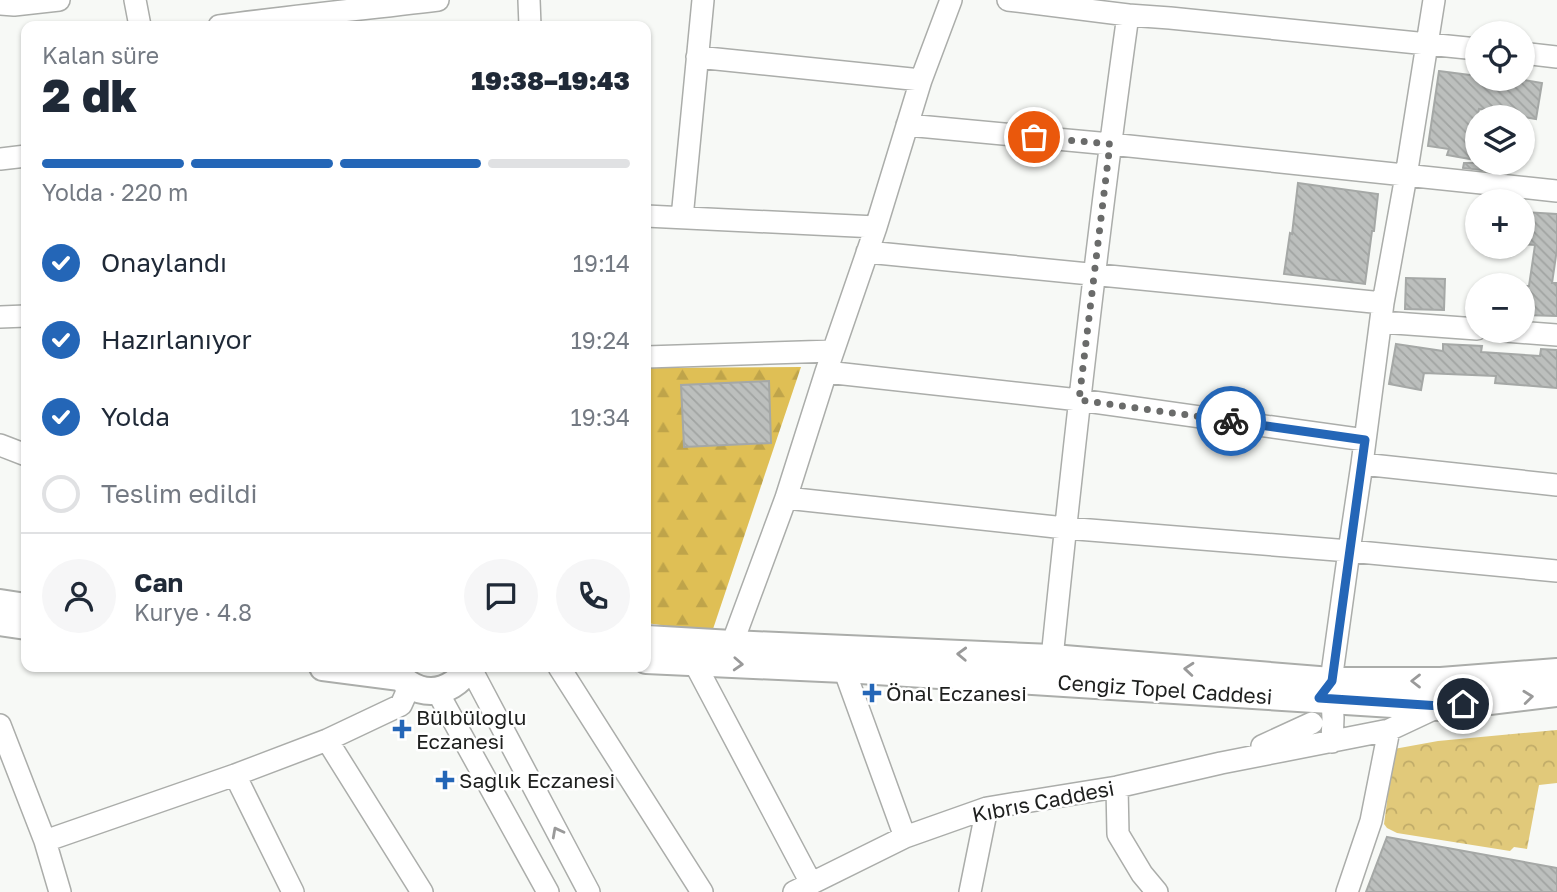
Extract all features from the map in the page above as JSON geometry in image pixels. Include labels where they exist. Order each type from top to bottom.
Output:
[{"type":"main road","points":[[0,603],[21,606]]},
{"type":"main road","points":[[0,622],[21,625]]},
{"type":"main road","name":"Cengiz Topel Caddesi","points":[[651,639],[1052,658],[1324,701],[1441,681],[1557,673]]},
{"type":"main road","name":"Cengiz Topel Caddesi","points":[[651,660],[844,669],[1324,701],[1440,706],[1557,693]]},
{"type":"main road","points":[[366,672],[401,676],[423,690],[437,691],[450,687],[466,672]]},
{"type":"street","points":[[0,4],[59,0]]},
{"type":"street","points":[[135,0],[139,21]]},
{"type":"street","points":[[237,21],[283,8],[341,19],[438,0]]},
{"type":"street","points":[[529,0],[530,21]]},
{"type":"street","points":[[682,218],[702,0]]},
{"type":"street","points":[[732,644],[786,498],[876,228],[906,125],[951,0]]},
{"type":"street","points":[[1008,0],[1128,15],[1171,9],[1465,48]]},
{"type":"street","points":[[1328,742],[1318,737],[1349,551],[1382,312],[1434,0]]},
{"type":"street","points":[[1052,658],[1079,400],[1128,15]]},
{"type":"street","points":[[1535,54],[1557,57]]},
{"type":"street","points":[[697,57],[921,80]]},
{"type":"street","points":[[906,125],[1557,191]]},
{"type":"street","points":[[0,159],[21,157]]},
{"type":"street","points":[[651,216],[876,228]]},
{"type":"street","points":[[867,252],[1094,274],[1382,312],[1465,327]]},
{"type":"street","points":[[0,317],[21,316]]},
{"type":"street","points":[[1535,333],[1557,335]]},
{"type":"street","points":[[651,357],[833,351]]},
{"type":"street","points":[[826,372],[1079,400],[1365,440]]},
{"type":"street","points":[[0,445],[21,453]]},
{"type":"street","points":[[1362,464],[1557,485]]},
{"type":"street","points":[[786,498],[1065,528],[1557,571]]},
{"type":"street","points":[[694,662],[803,888]]},
{"type":"street","points":[[844,669],[905,837]]},
{"type":"street","points":[[473,672],[589,892]]},
{"type":"street","points":[[562,672],[702,892]]},
{"type":"street","points":[[45,841],[327,740],[401,705],[401,676]]},
{"type":"street","points":[[437,691],[548,892]]},
{"type":"street","points":[[1324,701],[1334,736],[1328,742]]},
{"type":"street","points":[[1221,763],[1324,701]]},
{"type":"street","points":[[1221,763],[1389,730],[1440,706]]},
{"type":"street","points":[[0,725],[45,841],[60,892]]},
{"type":"street","points":[[1347,892],[1371,821],[1389,730]]},
{"type":"street","points":[[327,740],[422,892]]},
{"type":"street","name":"Kıbrıs Caddesi","points":[[803,888],[905,837],[987,808],[1117,787],[1221,763]]},
{"type":"street","points":[[235,775],[293,892]]},
{"type":"street","points":[[1117,787],[1118,834],[1142,874],[1157,892]]},
{"type":"street","points":[[970,892],[987,808]]},
{"type":"green space","points":[[801,367],[712,632],[651,624],[651,368]]},
{"type":"green space","points":[[1557,730],[1557,783],[1539,785],[1527,849],[1514,847],[1510,851],[1397,833],[1384,824],[1394,749],[1438,741]]},
{"type":"building","points":[[1439,71],[1465,74],[1465,91],[1535,91],[1535,82],[1542,83],[1536,119],[1535,105],[1465,105],[1465,158],[1447,155],[1449,149],[1428,146]]},
{"type":"building","points":[[1298,183],[1378,194],[1365,284],[1284,274]]},
{"type":"building","points":[[1535,213],[1557,214],[1557,249],[1552,283],[1557,283],[1557,316],[1535,315],[1535,273],[1531,273],[1535,259]]},
{"type":"building","points":[[1406,278],[1445,279],[1444,310],[1405,309]]},
{"type":"building","points":[[1396,344],[1443,351],[1443,344],[1482,346],[1481,352],[1540,356],[1541,349],[1557,350],[1557,388],[1495,383],[1496,376],[1424,373],[1421,390],[1389,384]]},
{"type":"building","points":[[769,381],[771,443],[684,447],[681,385]]},
{"type":"building","points":[[1387,837],[1557,868],[1557,892],[1366,892]]},
{"type":"way so far","points":[[1034,137],[1110,144],[1079,400],[1231,421]]},
{"type":"place","name":"Önal Eczanesi","points":[[872,693]]},
{"type":"place","name":"Bülbüloğlu Eczanesi","points":[[402,729]]},
{"type":"place","name":"Sağlık Eczanesi","points":[[445,780]]},
{"type":"route","points":[[1231,421],[1365,440],[1332,681],[1319,698],[1440,706],[1463,704]]}]
